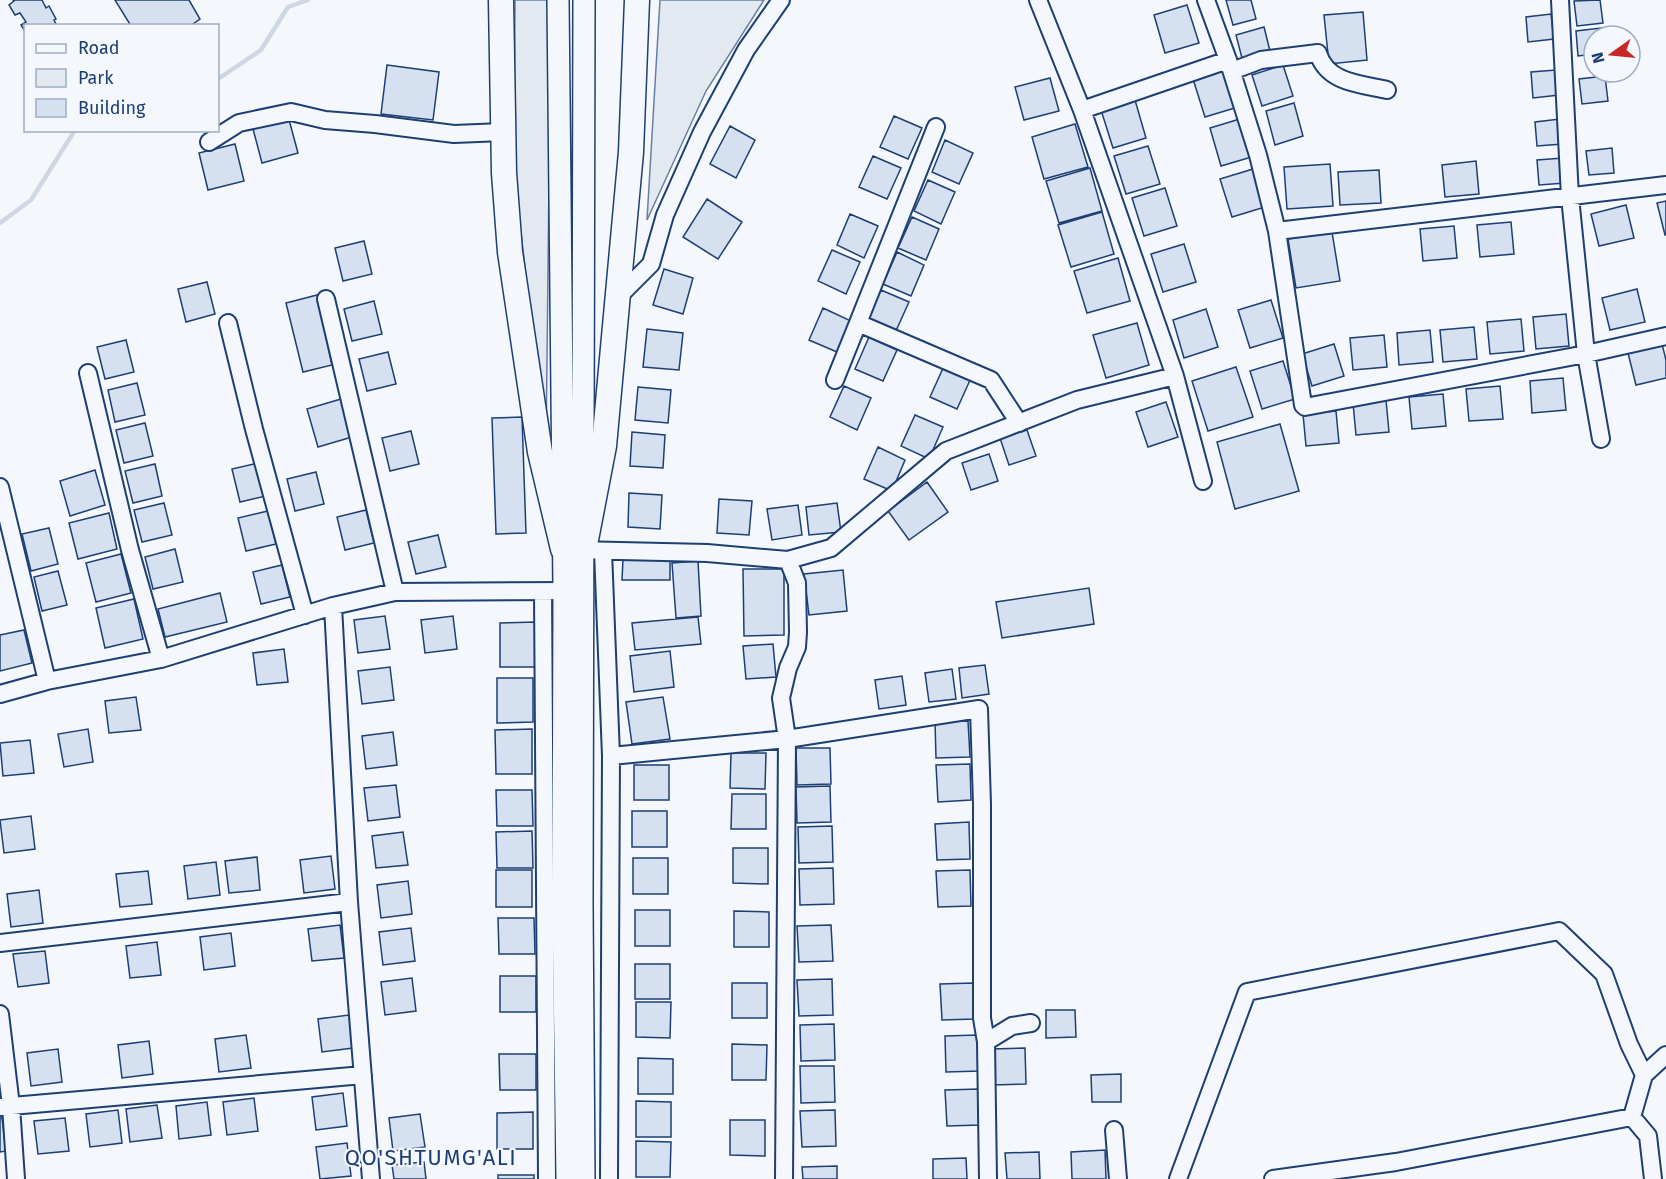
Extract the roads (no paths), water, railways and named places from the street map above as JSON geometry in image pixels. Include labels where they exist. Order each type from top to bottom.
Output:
[{"type":"highway","points":[[583,550],[604,446],[631,152],[637,0]]},
{"type":"highway","points":[[502,2],[503,132],[507,212],[515,291],[540,452],[583,550]]},
{"type":"main road","points":[[558,0],[583,550]]},
{"type":"main road","points":[[567,1179],[563,910],[564,591],[583,550],[584,0]]},
{"type":"main road","points":[[564,591],[582,905],[584,1179]]},
{"type":"street","points":[[617,298],[651,264],[665,215],[702,132],[746,50],[781,0]]},
{"type":"street","points":[[1038,0],[1082,110],[1175,376],[1203,481]]},
{"type":"street","points":[[1206,0],[1258,155],[1277,231],[1305,407],[1586,354],[1666,336]]},
{"type":"street","points":[[1560,0],[1570,197],[1586,354],[1601,439]]},
{"type":"street","points":[[1082,110],[1230,66],[1318,53],[1322,65],[1339,79],[1387,90]]},
{"type":"street","points":[[210,142],[239,123],[291,112],[325,120],[454,134],[503,132]]},
{"type":"street","points":[[834,380],[936,127]]},
{"type":"street","points":[[1277,231],[1666,185]]},
{"type":"street","points":[[326,299],[395,592]]},
{"type":"street","points":[[228,323],[304,615]]},
{"type":"street","points":[[858,323],[991,380],[1019,423]]},
{"type":"street","points":[[88,373],[130,550],[161,659]]},
{"type":"street","points":[[609,1179],[612,756],[583,550],[707,553],[788,560],[831,548],[946,451],[1077,400],[1175,376]]},
{"type":"street","points":[[0,487],[47,681]]},
{"type":"street","points":[[784,1179],[787,739],[781,698],[788,668],[798,647],[797,583],[788,560]]},
{"type":"street","points":[[0,694],[47,681],[161,659],[333,606],[395,592],[564,591],[547,1179]]},
{"type":"street","points":[[333,606],[349,902],[371,1179]]},
{"type":"street","points":[[612,756],[787,739],[979,709],[982,804],[982,1018],[986,1042],[988,1179]]},
{"type":"street","points":[[0,943],[349,902]]},
{"type":"street","points":[[1178,1179],[1247,992],[1559,931],[1604,974],[1629,1044],[1644,1075]]},
{"type":"street","points":[[0,1014],[5,1106],[16,1179]]},
{"type":"street","points":[[986,1042],[1012,1026],[1031,1023]]},
{"type":"street","points":[[1632,1117],[1644,1075],[1666,1055]]},
{"type":"street","points":[[5,1106],[363,1076]]},
{"type":"street","points":[[1273,1179],[1396,1162],[1632,1117]]},
{"type":"street","points":[[1632,1117],[1648,1136],[1653,1179]]},
{"type":"street","points":[[1114,1130],[1118,1179]]},
{"type":"waterway","points":[[219,78],[261,50],[288,7],[308,0]]},
{"type":"waterway","points":[[0,223],[31,200],[74,132]]},
{"type":"district","name":"QO'SHTUMG'ALI","points":[[431,1157]]}]
